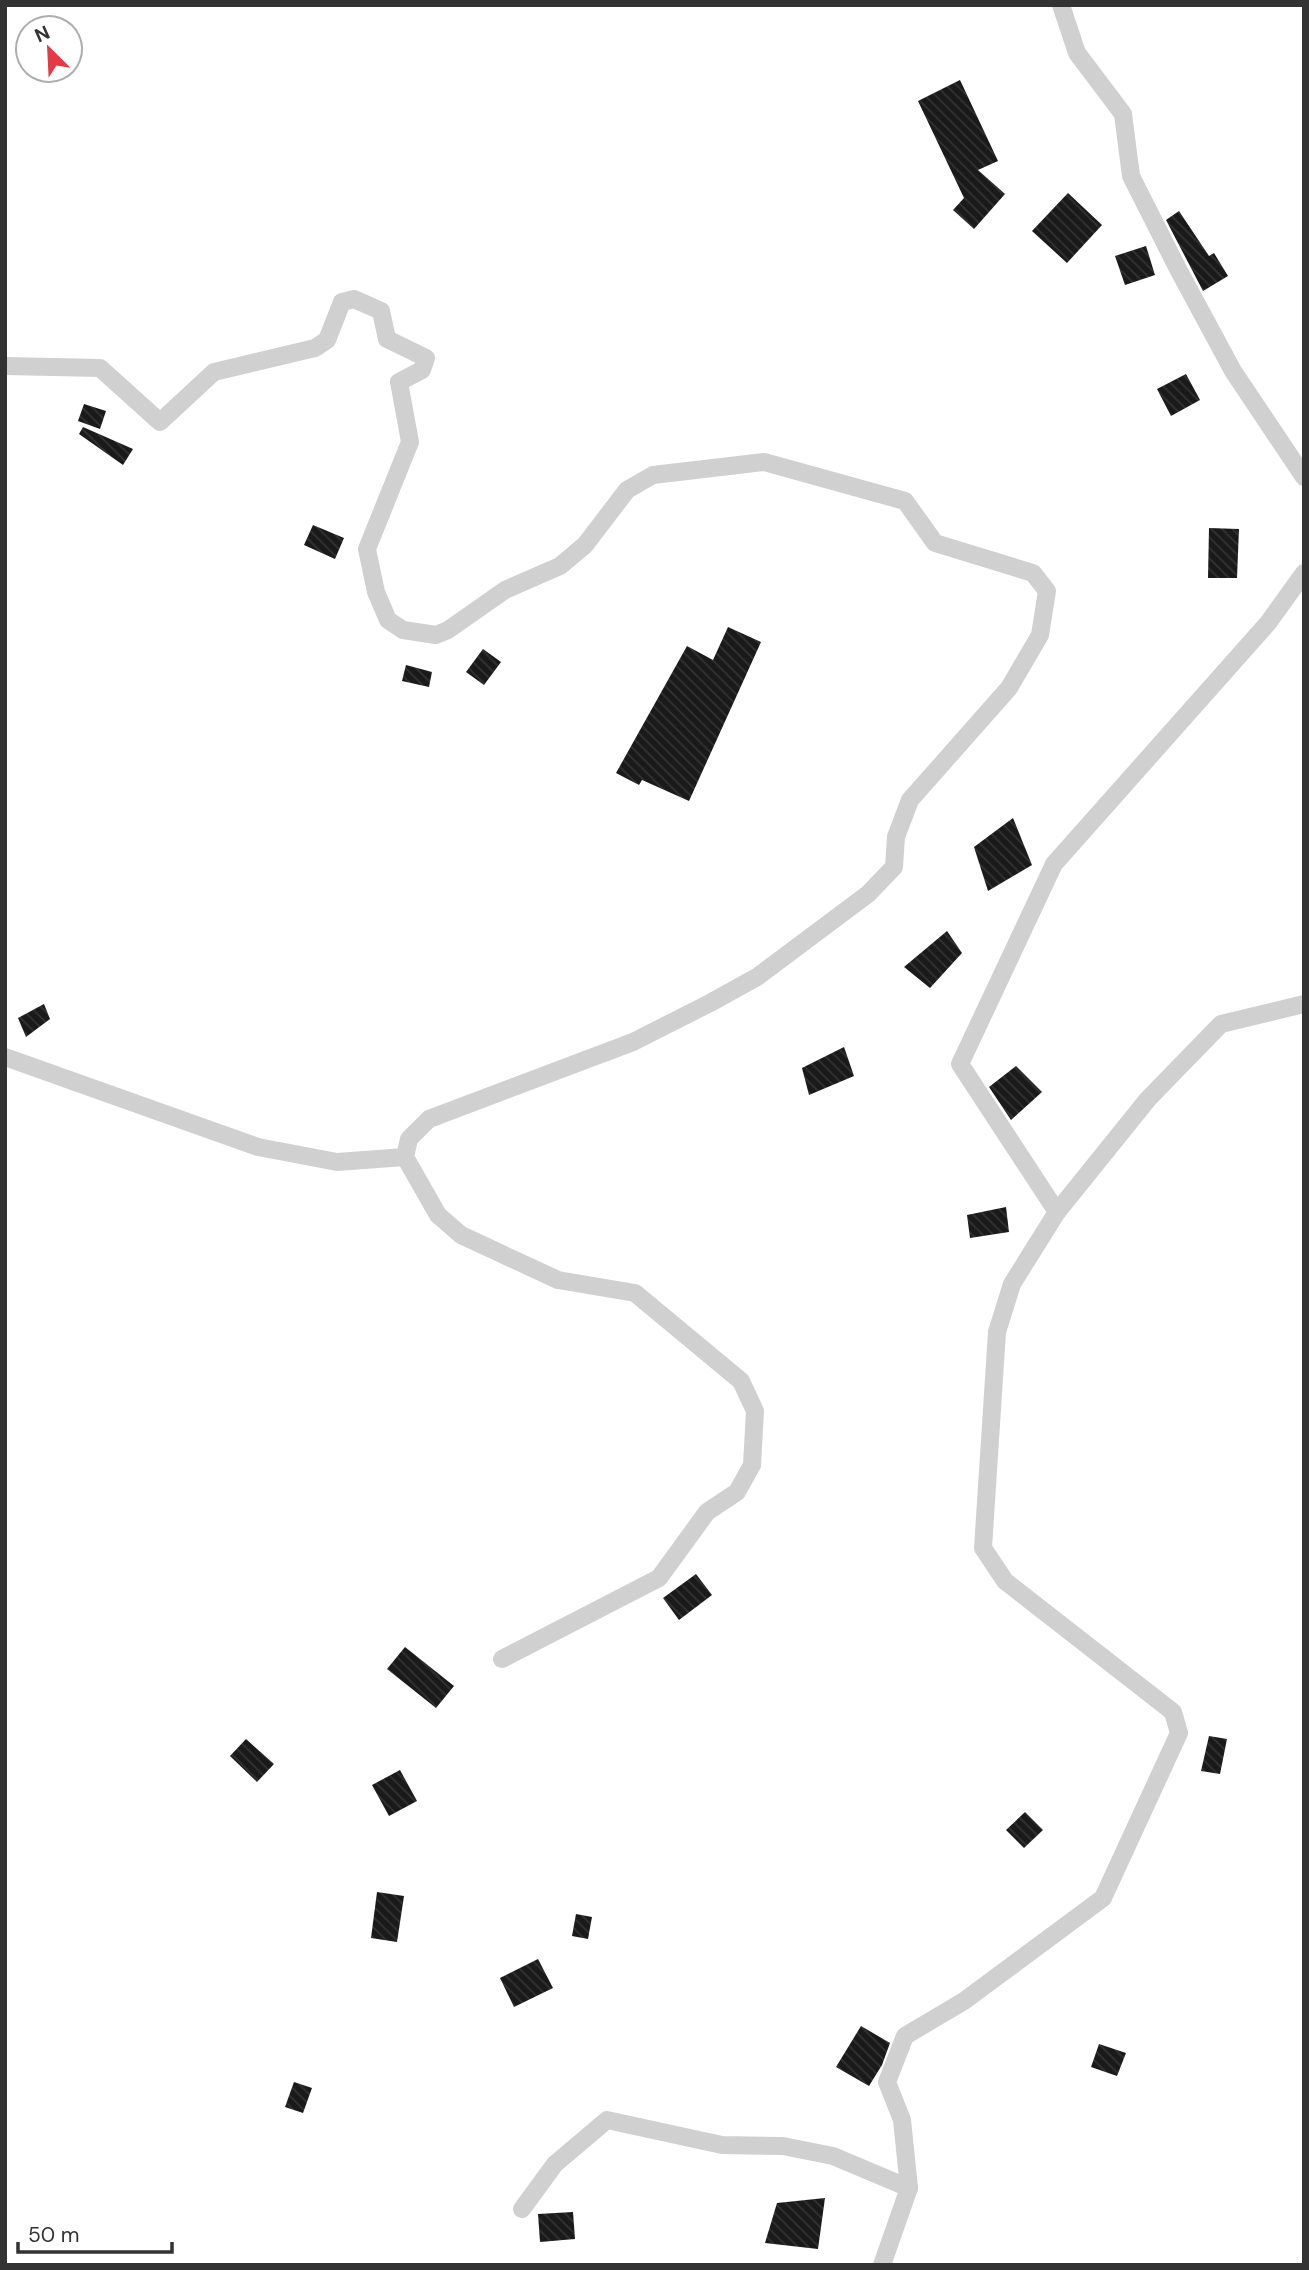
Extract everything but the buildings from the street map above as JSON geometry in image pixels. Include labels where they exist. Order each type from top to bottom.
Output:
[{"type":"street","points":[[1061,5],[1077,52],[1123,114],[1131,176],[1178,268],[1233,371],[1304,477]]},
{"type":"street","points":[[5,366],[100,368],[160,422],[214,372],[315,348],[327,340],[342,302],[354,299],[381,311],[387,339],[426,358],[422,370],[399,382],[410,442],[367,549],[376,592],[388,620],[402,630],[436,635],[448,630],[505,590],[560,566],[585,545],[627,490],[653,475],[764,462],[905,502],[935,543],[1033,573],[1047,591],[1040,635],[1009,688],[910,800],[896,837],[894,867],[868,894],[757,977],[710,1003],[633,1042],[429,1119],[409,1139],[405,1157],[438,1215],[461,1235],[558,1280],[635,1293],[741,1381],[755,1411],[752,1465],[737,1492],[707,1512],[659,1578],[502,1659]]},
{"type":"street","points":[[1057,1212],[960,1063],[1054,864],[1268,623],[1304,573]]},
{"type":"street","points":[[882,2265],[909,2188],[902,2120],[887,2082],[905,2036],[964,2001],[1103,1898],[1179,1733],[1172,1712],[1005,1581],[983,1548],[997,1332],[1012,1284],[1057,1212],[1148,1099],[1221,1024],[1304,1004]]},
{"type":"street","points":[[5,1057],[258,1147],[337,1162],[405,1157]]},
{"type":"street","points":[[522,2209],[555,2164],[607,2120],[722,2146],[783,2146],[833,2156],[909,2188]]}]
